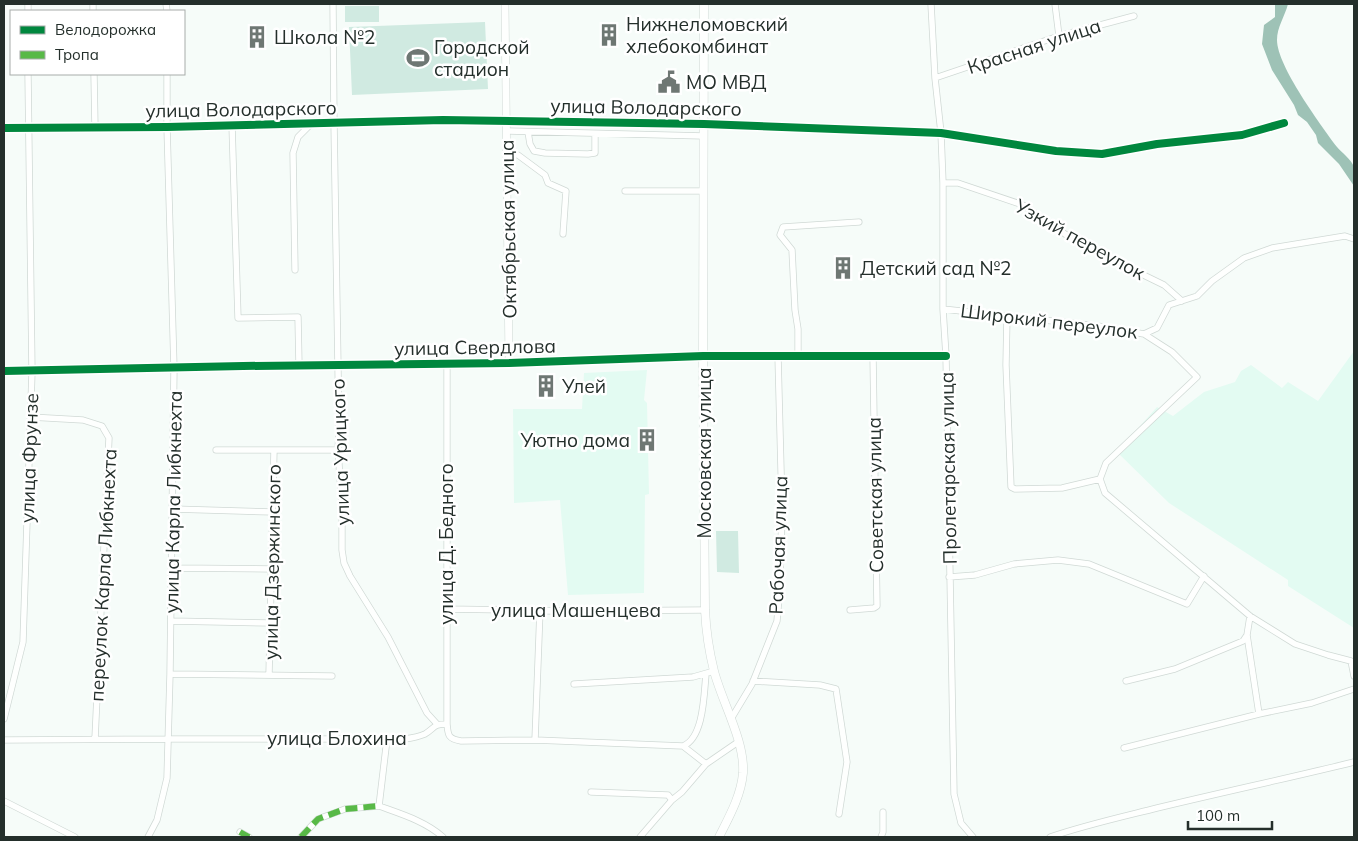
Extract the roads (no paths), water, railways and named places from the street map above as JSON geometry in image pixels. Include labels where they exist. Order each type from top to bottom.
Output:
[{"type":"main road","name":"Московская улица","points":[[704,4],[703,356],[705,610],[710,672],[731,719]]},
{"type":"main road","points":[[719,837],[735,803],[743,774],[743,764],[731,719]]},
{"type":"street","name":"улица Урицкого","points":[[333,4],[338,450],[342,507],[342,550],[344,563],[350,576],[388,637],[427,713],[437,724]]},
{"type":"street","name":"Октябрьская улица","points":[[505,4],[509,363]]},
{"type":"street","name":"Пролетарская улица","points":[[932,4],[935,78],[944,183],[943,309],[946,356],[954,794],[961,823],[973,837]]},
{"type":"street","points":[[1055,4],[1059,36]]},
{"type":"street","name":"Красная улица","points":[[935,78],[1059,36],[1134,16]]},
{"type":"street","name":"улица Фрунзе","points":[[4,720],[23,642],[32,372],[28,75]]},
{"type":"street","points":[[94,75],[95,128]]},
{"type":"street","name":"улица Карла Либкнехта","points":[[148,837],[157,820],[166,778],[170,674],[174,368],[167,75]]},
{"type":"street","name":"улица Володарского","points":[[4,128],[167,127],[443,120],[704,124],[941,133],[1056,151],[1102,154],[1157,144],[1242,135],[1284,123]]},
{"type":"street","points":[[295,270],[293,153],[298,137],[312,123]]},
{"type":"street","points":[[232,125],[238,318],[298,317],[299,365]]},
{"type":"street","points":[[507,131],[704,136]]},
{"type":"street","points":[[528,132],[530,144],[534,151],[545,153],[588,154],[595,152],[595,134]]},
{"type":"street","points":[[507,154],[518,155],[545,175],[548,183],[566,191],[564,234]]},
{"type":"street","name":"Узкий переулок","points":[[944,183],[958,183],[1023,205],[1078,242],[1164,285],[1182,301]]},
{"type":"street","points":[[625,191],[704,191]]},
{"type":"street","points":[[798,356],[798,329],[795,310],[792,250],[780,235],[783,227],[859,222]]},
{"type":"street","points":[[1182,301],[1197,296],[1212,281],[1244,258],[1272,248],[1345,236],[1354,239]]},
{"type":"street","name":"Широкий переулок","points":[[943,309],[1098,326],[1144,334],[1158,328],[1169,305],[1182,301]]},
{"type":"street","points":[[1007,316],[1006,365],[1011,487],[1016,489],[1062,488],[1100,479]]},
{"type":"street","points":[[1144,334],[1172,352],[1198,378],[1106,463],[1100,479],[1105,493],[1250,616],[1295,644],[1351,661],[1354,676]]},
{"type":"street","name":"улица Свердлова","points":[[4,371],[509,363],[703,356],[946,356]]},
{"type":"street","name":"Рабочая улица","points":[[731,719],[753,680],[777,621],[782,508],[778,356]]},
{"type":"street","name":"Советская улица","points":[[850,610],[874,608],[877,606],[873,356]]},
{"type":"street","name":"улица Д. Бедного","points":[[446,364],[447,724]]},
{"type":"street","name":"переулок Карла Либкнехта","points":[[30,417],[83,420],[102,426],[109,438],[95,739]]},
{"type":"street","points":[[216,450],[338,450]]},
{"type":"street","name":"улица Дзержинского","points":[[269,675],[274,450]]},
{"type":"street","points":[[173,509],[273,512]]},
{"type":"street","points":[[949,577],[975,575],[1014,564],[1058,560],[1089,564],[1187,604],[1204,576]]},
{"type":"street","points":[[172,568],[272,569]]},
{"type":"street","name":"улица Машенцева","points":[[446,609],[705,610]]},
{"type":"street","points":[[535,740],[540,610]]},
{"type":"street","points":[[1250,616],[1248,635],[1259,714]]},
{"type":"street","points":[[171,621],[271,623]]},
{"type":"street","points":[[1126,681],[1176,669],[1243,641],[1248,635]]},
{"type":"street","points":[[437,724],[447,724],[450,737],[453,740],[460,741],[535,740],[683,746],[692,740],[701,719],[710,672],[693,677],[574,684]]},
{"type":"street","points":[[170,674],[332,676]]},
{"type":"street","points":[[753,680],[820,685],[836,689],[848,762],[839,814]]},
{"type":"street","points":[[1124,748],[1259,714],[1312,703],[1354,689]]},
{"type":"street","name":"улица Блохина","points":[[4,740],[168,738],[404,739],[416,738],[437,724]]},
{"type":"street","points":[[379,806],[387,739]]},
{"type":"street","points":[[640,837],[706,764],[738,742]]},
{"type":"street","points":[[683,746],[706,764]]},
{"type":"street","points":[[1050,837],[1084,826],[1354,762]]},
{"type":"street","points":[[591,792],[668,795],[672,800]]},
{"type":"street","points":[[4,800],[75,837]]},
{"type":"street","points":[[301,837],[318,819],[345,809],[379,806],[424,824],[443,837]]},
{"type":"street","points":[[880,837],[883,832],[882,812]]},
{"type":"street","points":[[240,832],[249,837]]},
{"type":"place","name":"Нижнеломовский хлебокомбинат","points":[[609,35]]},
{"type":"place","name":"Школа №2","points":[[257,37]]},
{"type":"place","name":"Городской стадион","points":[[418,58]]},
{"type":"place","name":"МО МВД","points":[[669,82]]},
{"type":"place","name":"Детский сад №2","points":[[843,268]]},
{"type":"place","name":"Улей","points":[[546,386]]},
{"type":"place","name":"Уютно дома","points":[[647,440]]}]
